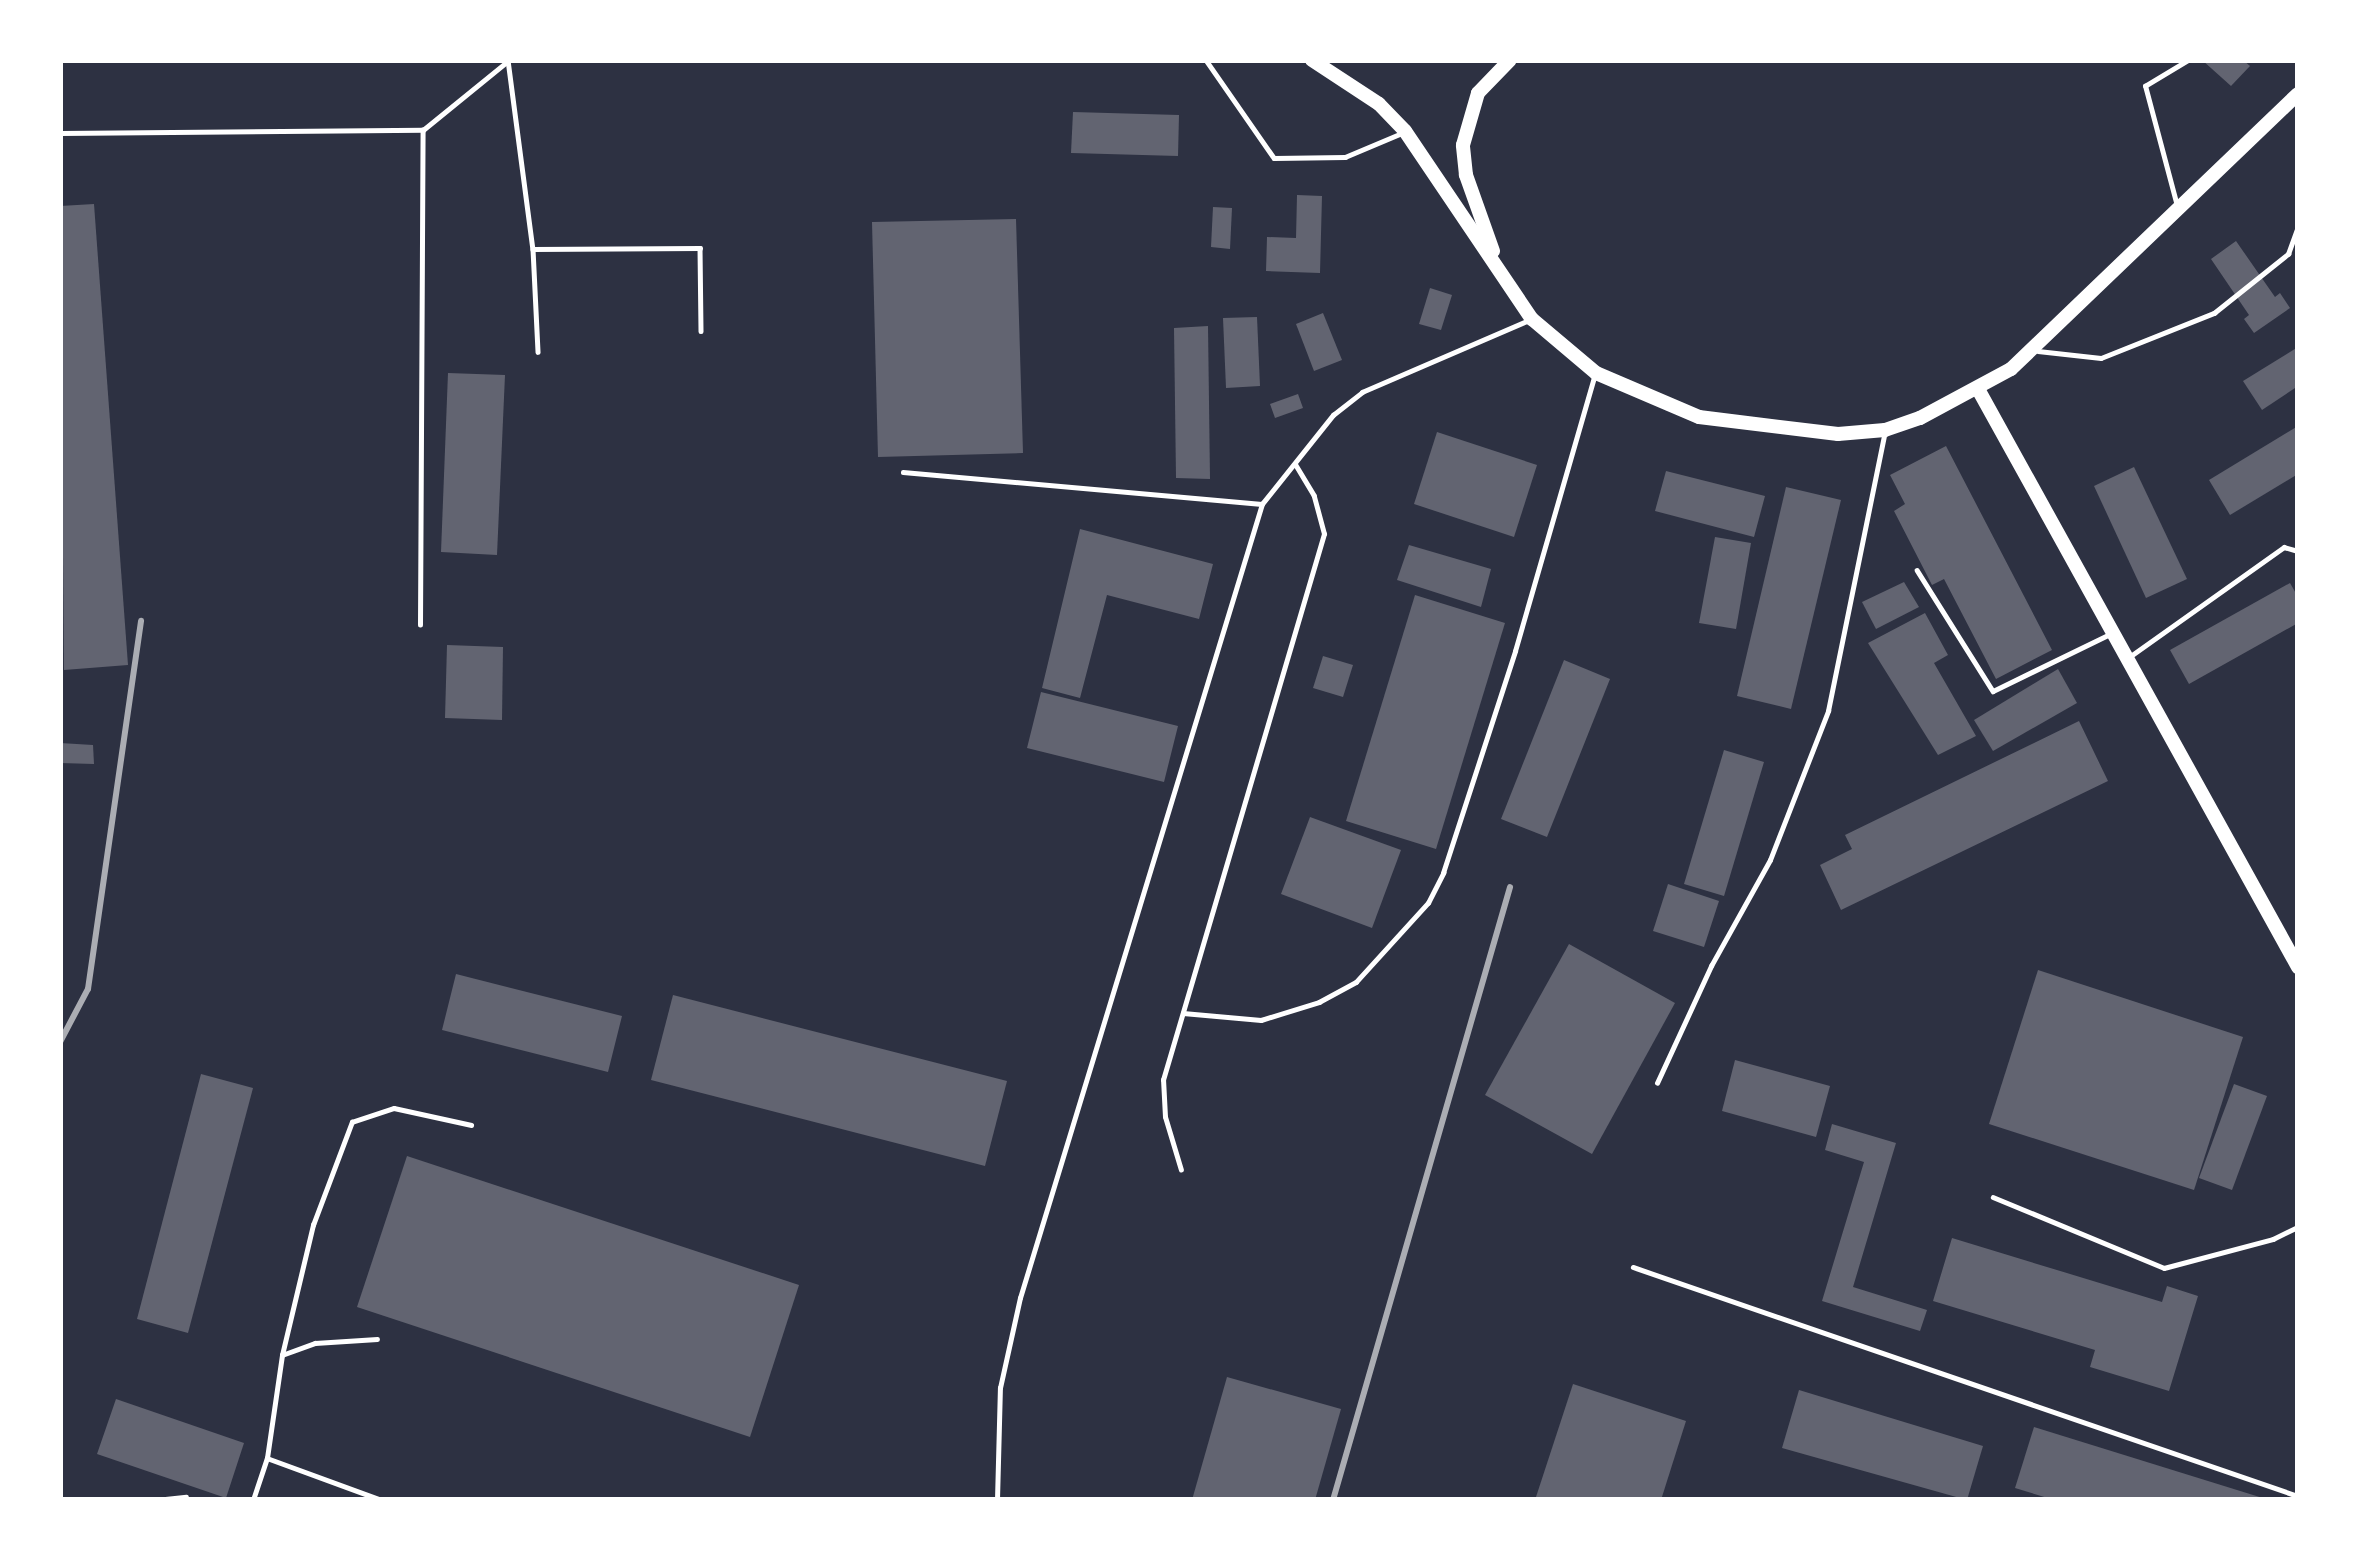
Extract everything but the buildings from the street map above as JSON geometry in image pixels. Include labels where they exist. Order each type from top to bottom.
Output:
[{"type":"main road","points":[[1312,60],[1379,104],[1406,131],[1532,319],[1596,373],[1699,417],[1771,430],[1885,430],[1978,389],[2032,351],[2298,94]]},
{"type":"main road","points":[[1507,284],[1475,206],[1463,145],[1478,93],[1510,60]]},
{"type":"main road","points":[[1978,389],[2298,967]]},
{"type":"lane","points":[[1206,60],[1274,158],[1345,157],[1406,131]]},
{"type":"lane","points":[[2178,211],[2145,86],[2188,60]]},
{"type":"lane","points":[[60,133],[423,130],[508,61]]},
{"type":"lane","points":[[508,61],[533,249],[538,352]]},
{"type":"lane","points":[[420,625],[423,130]]},
{"type":"lane","points":[[2032,351],[2102,358],[2214,313],[2288,254],[2298,226]]},
{"type":"lane","points":[[533,249],[700,248],[701,331]]},
{"type":"lane","points":[[994,1498],[1000,1388],[1020,1298],[1262,504],[1333,415],[1362,392],[1532,319]]},
{"type":"lane","points":[[1183,1012],[1261,1020],[1319,1002],[1356,982],[1428,903],[1443,873],[1515,651],[1596,373]]},
{"type":"lane","points":[[1657,1083],[1711,966],[1770,860],[1828,711],[1885,430]]},
{"type":"lane","points":[[1181,1170],[1166,1117],[1163,1080],[1324,534],[1314,496],[1294,462]]},
{"type":"lane","points":[[903,472],[1262,504]]},
{"type":"lane","points":[[2127,658],[2284,548],[2298,550]]},
{"type":"lane","points":[[1917,570],[1993,691],[2111,633]]},
{"type":"lane","points":[[253,1500],[267,1458],[282,1355],[313,1225],[352,1122],[394,1108],[471,1125]]},
{"type":"lane","points":[[1993,1197],[2164,1268],[2273,1239],[2298,1227]]},
{"type":"lane","points":[[1633,1267],[2298,1496]]},
{"type":"lane","points":[[282,1355],[315,1342],[377,1340]]},
{"type":"lane","points":[[267,1458],[382,1500]]},
{"type":"lane","points":[[156,1500],[186,1497]]},
{"type":"railway","points":[[60,1042],[88,989],[141,621]]},
{"type":"railway","points":[[1333,1500],[1510,887]]}]
